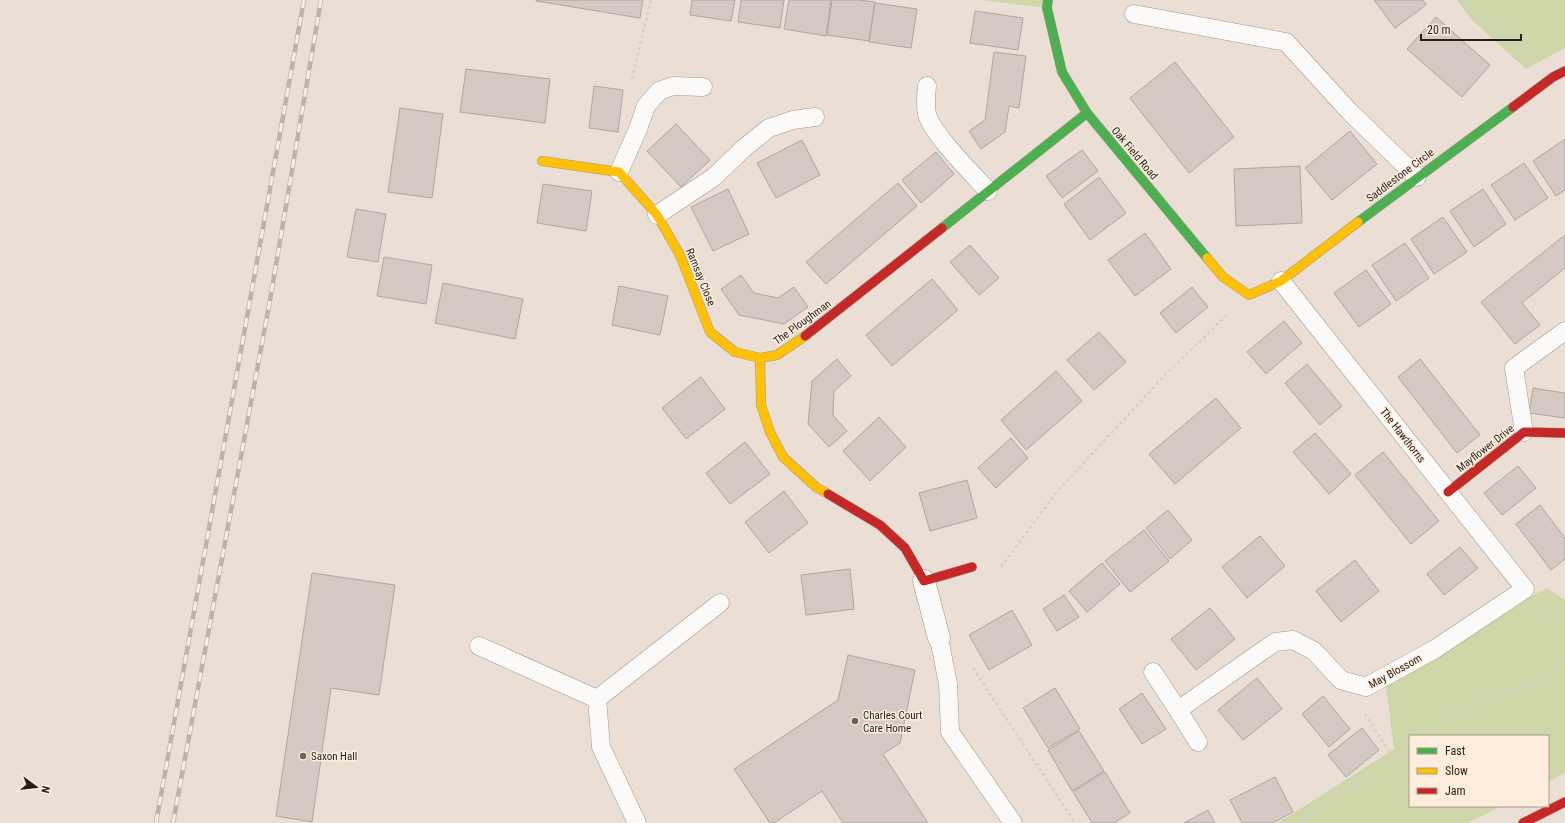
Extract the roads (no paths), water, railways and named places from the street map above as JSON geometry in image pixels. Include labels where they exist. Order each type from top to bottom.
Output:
[{"type":"street","name":"Oak Field Road","points":[[1048,0],[1047,8],[1062,72],[1087,113],[1222,278],[1249,294]]},
{"type":"street","name":"Saddlestone Circle","points":[[1249,294],[1281,281],[1416,177],[1553,77],[1565,71]]},
{"type":"street","name":"The Ploughman","points":[[760,358],[777,355],[798,342],[1087,113]]},
{"type":"street","points":[[542,161],[619,172]]},
{"type":"street","name":"Ramsay Close","points":[[619,172],[657,215],[680,255],[710,332],[735,352],[760,358]]},
{"type":"street","points":[[760,358],[761,405],[770,432],[783,457],[816,487],[880,525],[905,548],[924,581],[939,638]]},
{"type":"street","name":"Mayflower Drive","points":[[1448,492],[1524,432],[1565,433]]},
{"type":"street","points":[[924,581],[972,567]]},
{"type":"street","points":[[1523,823],[1565,802]]},
{"type":"lane","points":[[1134,14],[1286,42],[1349,111],[1416,177]]},
{"type":"lane","points":[[619,172],[638,130],[646,106],[659,91],[673,86],[703,87]]},
{"type":"lane","points":[[927,86],[927,115],[934,130],[988,191]]},
{"type":"lane","points":[[657,215],[714,177],[743,149],[769,128],[792,120],[814,117]]},
{"type":"lane","name":"The Hawthorns","points":[[1281,281],[1525,589]]},
{"type":"lane","points":[[1524,432],[1514,368],[1565,330]]},
{"type":"lane","name":"May Blossom","points":[[1178,710],[1275,642],[1294,640],[1314,650],[1341,680],[1366,688],[1435,649],[1525,589]]},
{"type":"lane","points":[[597,699],[720,603]]},
{"type":"lane","points":[[939,638],[948,684],[950,732],[1013,823]]},
{"type":"lane","points":[[479,646],[597,699]]},
{"type":"lane","points":[[1153,672],[1198,742]]},
{"type":"lane","points":[[597,699],[601,747],[637,823]]},
{"type":"railway","points":[[156,823],[304,0]]},
{"type":"railway","points":[[173,823],[270,300],[321,0]]},
{"type":"place","name":"Charles Court Care Home","points":[[855,721]]},
{"type":"place","name":"Saxon Hall","points":[[303,756]]}]
